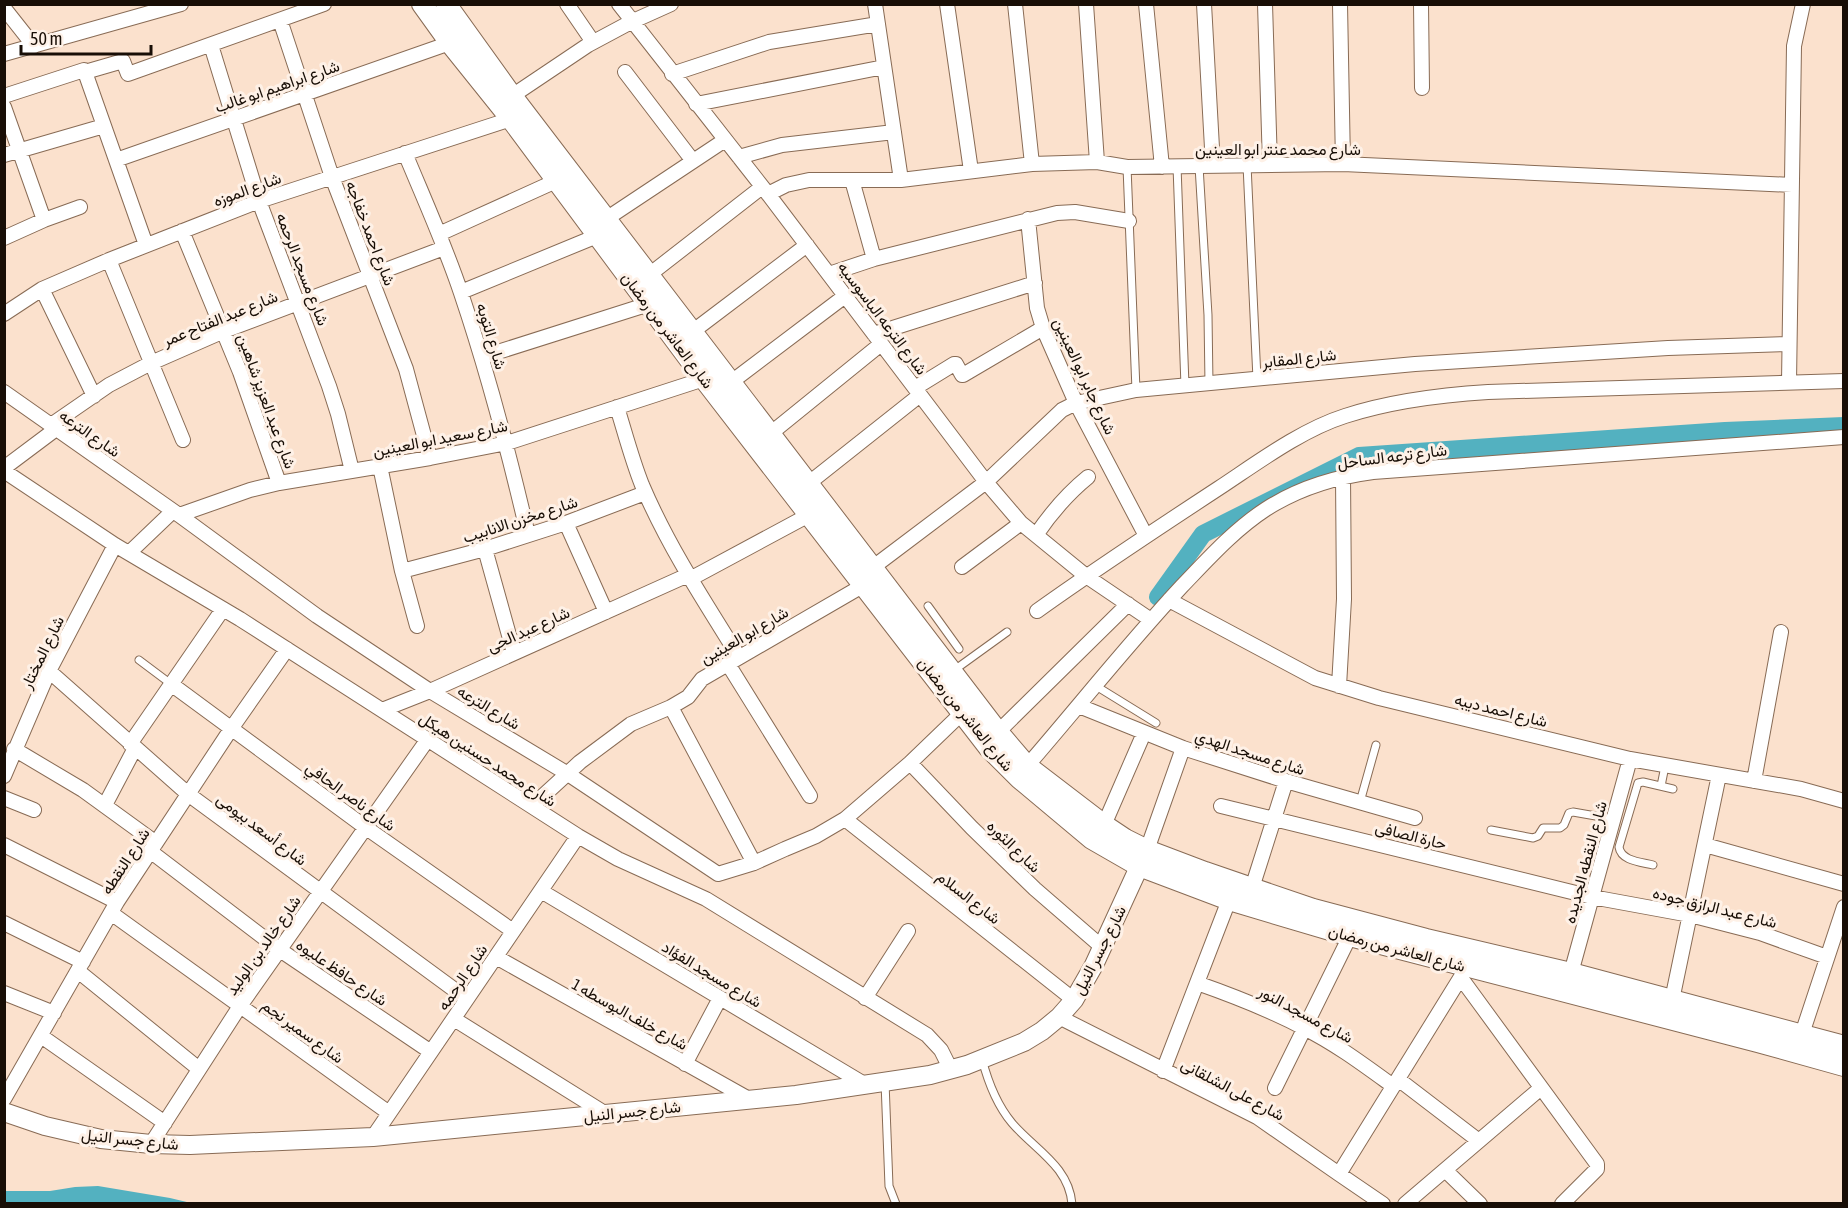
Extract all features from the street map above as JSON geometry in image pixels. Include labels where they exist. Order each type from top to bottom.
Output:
[{"type":"main road","name":"شارع العاشر من رمضان","points":[[422,4],[556,181],[649,275],[809,483],[868,576],[962,713],[989,748],[1018,778],[1092,839],[1143,858],[1229,900],[1464,972],[1758,1042],[1844,1066]]},
{"type":"main road","name":"شارع العاشر من رمضان","points":[[446,4],[602,228],[649,304],[809,515],[868,576],[927,621],[998,732],[1028,766],[1125,839],[1143,858],[1204,872],[1313,909],[1426,939],[1571,973],[1844,1046]]},
{"type":"street","points":[[4,54],[181,4]]},
{"type":"street","points":[[4,96],[84,70],[85,72],[123,61],[128,74],[324,4]]},
{"type":"street","points":[[567,4],[593,42]]},
{"type":"street","name":"شارع الترعه الباسوسيه","points":[[619,4],[765,190],[986,482],[1021,523],[1086,576],[1151,620]]},
{"type":"street","points":[[512,96],[593,42],[671,4]]},
{"type":"street","points":[[875,4],[901,180]]},
{"type":"street","points":[[947,4],[971,171]]},
{"type":"street","points":[[1015,4],[1032,164]]},
{"type":"street","points":[[1086,4],[1097,162]]},
{"type":"street","points":[[1146,4],[1162,166]]},
{"type":"street","points":[[1204,4],[1206,166]]},
{"type":"street","points":[[1265,4],[1270,165]]},
{"type":"street","points":[[1340,4],[1343,164]]},
{"type":"street","points":[[1421,4],[1422,88]]},
{"type":"street","points":[[1790,382],[1794,46],[1803,4]]},
{"type":"street","points":[[4,8],[34,46]]},
{"type":"street","name":"شارع احمد خفاجه","points":[[280,21],[332,177],[406,369],[430,458]]},
{"type":"street","points":[[672,74],[768,42],[878,24]]},
{"type":"street","name":"شارع ابراهيم ابو غالب","points":[[116,160],[450,43]]},
{"type":"street","name":"شارع مسجد الرحمه","points":[[210,45],[259,201],[338,414],[352,471]]},
{"type":"street","points":[[696,104],[884,67]]},
{"type":"street","points":[[85,72],[146,245]]},
{"type":"street","points":[[625,72],[693,161]]},
{"type":"street","points":[[4,107],[44,220]]},
{"type":"street","name":"شارع الموزه","points":[[4,314],[42,289],[259,201],[511,119]]},
{"type":"street","points":[[4,155],[104,126]]},
{"type":"street","points":[[739,157],[782,145],[894,132]]},
{"type":"street","points":[[461,292],[602,228],[725,140]]},
{"type":"street","name":"شارع التوبه","points":[[405,153],[461,292],[482,357],[507,443],[528,535]]},
{"type":"street","name":"شارع محمد عنتر ابو العينين","points":[[649,275],[765,190],[809,180],[901,180],[1032,164],[1097,162],[1127,167],[1343,164],[1792,185]]},
{"type":"street","points":[[852,180],[874,259]]},
{"type":"street","points":[[439,234],[556,181]]},
{"type":"street","points":[[4,238],[80,207]]},
{"type":"street","points":[[829,274],[874,259],[1057,213],[1075,212],[1129,221]]},
{"type":"street","name":"شارع جابر ابو العينين","points":[[1028,219],[1037,308],[1043,328],[1076,402],[1146,536]]},
{"type":"street","name":"شارع عبد العزيز شاهين","points":[[182,231],[256,412],[279,483]]},
{"type":"street","points":[[692,332],[807,245]]},
{"type":"street","name":"شارع عبد الفتاح عمر","points":[[7,476],[53,427],[93,396],[151,363],[224,331],[444,248]]},
{"type":"street","points":[[109,260],[183,440]]},
{"type":"street","points":[[770,434],[878,339],[1035,283]]},
{"type":"street","points":[[42,289],[93,396]]},
{"type":"street","points":[[730,383],[845,296]]},
{"type":"street","points":[[482,357],[649,304]]},
{"type":"street","points":[[809,483],[917,392],[954,364],[963,375],[1043,328]]},
{"type":"street","name":"شارع المقابر","points":[[868,576],[986,482],[1062,410],[1076,402],[1136,390],[1415,364],[1668,348],[1789,344]]},
{"type":"street","name":"شارع سعيد ابو العينين","points":[[176,513],[279,483],[507,443],[704,379]]},
{"type":"street","points":[[1037,611],[1146,536],[1286,445],[1344,416],[1451,394],[1844,381]]},
{"type":"street","name":"شارع الترعه","points":[[4,392],[317,616],[430,691],[568,774],[714,873],[723,874],[754,862],[816,836],[844,819],[910,763],[962,713]]},
{"type":"street","points":[[617,407],[645,493],[733,660],[810,796]]},
{"type":"street","name":"شارع ترعه الساحل","points":[[1028,766],[1151,620],[1223,543],[1267,508],[1292,495],[1342,476],[1373,472],[1844,437]]},
{"type":"street","points":[[380,466],[402,571],[417,626]]},
{"type":"street","name":"شارع محمد حسنين هيكل","points":[[7,476],[115,545],[223,609],[578,836],[618,859],[706,899],[927,1035],[941,1050],[951,1070]]},
{"type":"street","points":[[1339,686],[1344,599],[1342,476]]},
{"type":"street","points":[[1036,535],[1050,513],[1088,477]]},
{"type":"street","name":"شارع مخزن الانابيب","points":[[402,571],[484,549],[566,523],[645,493]]},
{"type":"street","points":[[129,553],[176,513]]},
{"type":"street","name":"شارع عبد الحى","points":[[382,710],[689,577],[809,515]]},
{"type":"street","points":[[566,523],[606,612]]},
{"type":"street","points":[[962,567],[1021,523]]},
{"type":"street","name":"شارع المختار","points":[[4,776],[50,671],[115,545]]},
{"type":"street","points":[[484,549],[514,653]]},
{"type":"street","name":"شارع ابو العينين","points":[[531,806],[580,762],[631,724],[688,697],[699,681],[868,576]]},
{"type":"street","name":"شارع احمد ديبه","points":[[1169,600],[1316,678],[1379,698],[1630,759],[1801,789],[1844,801]]},
{"type":"street","points":[[998,732],[1128,604]]},
{"type":"street","points":[[105,806],[133,746],[171,684],[223,609]]},
{"type":"street","points":[[1754,781],[1781,632]]},
{"type":"street","name":"شارع النقطه","points":[[4,1100],[114,908],[286,649]]},
{"type":"street","name":"شارع أسعد بيومى","points":[[50,671],[188,794],[467,999]]},
{"type":"street","name":"شارع ناصر الحافي","points":[[171,684],[365,827],[513,931]]},
{"type":"street","name":"شارع مسجد الهدي","points":[[1080,706],[1183,748],[1286,781],[1415,818]]},
{"type":"street","points":[[671,707],[754,862]]},
{"type":"street","points":[[1104,825],[1144,733]]},
{"type":"street","name":"شارع خالد بن الوليد","points":[[151,1144],[240,1006],[428,739]]},
{"type":"street","points":[[1143,858],[1183,748]]},
{"type":"street","name":"شارع حافظ عليوه","points":[[14,750],[83,790],[280,950],[431,1052]]},
{"type":"street","name":"شارع النقطه الجديده","points":[[1571,973],[1592,897],[1620,812],[1630,759]]},
{"type":"street","name":"شارع الثوره","points":[[910,763],[1035,889],[1102,947]]},
{"type":"street","points":[[1672,1000],[1719,775]]},
{"type":"street","points":[[1252,888],[1286,781]]},
{"type":"street","points":[[4,798],[34,810]]},
{"type":"street","name":"حارة الصافى","points":[[1221,806],[1592,897]]},
{"type":"street","name":"شارع السلام","points":[[844,819],[1074,1000]]},
{"type":"street","name":"شارع الرحمه","points":[[373,1137],[578,836]]},
{"type":"street","name":"شارع سمير نجم","points":[[4,845],[114,908],[240,1006],[389,1113]]},
{"type":"street","points":[[1705,845],[1844,884]]},
{"type":"street","name":"شارع جسر النيل","points":[[4,1112],[45,1126],[101,1139],[190,1145],[373,1137],[748,1099],[919,1078],[951,1070],[1024,1042],[1059,1017],[1074,1000],[1094,965],[1143,858]]},
{"type":"street","name":"شارع مسجد الفؤاد","points":[[541,891],[866,1085]]},
{"type":"street","name":"شارع عبد الرازق جوده","points":[[1592,897],[1690,915],[1760,933],[1827,957]]},
{"type":"street","points":[[1164,1071],[1229,900]]},
{"type":"street","points":[[1802,1035],[1827,957],[1841,923],[1844,907]]},
{"type":"street","points":[[4,923],[80,966],[199,1069]]},
{"type":"street","points":[[865,998],[908,931]]},
{"type":"street","points":[[1275,1088],[1350,936]]},
{"type":"street","name":"شارع خلف البوسطه 1","points":[[496,957],[748,1099]]},
{"type":"street","points":[[1338,1174],[1464,972],[1541,1088],[1598,1166],[1562,1203]]},
{"type":"street","name":"شارع مسجد النور","points":[[1197,983],[1251,1002],[1304,1028],[1396,1082],[1479,1141]]},
{"type":"street","points":[[4,993],[54,1013]]},
{"type":"street","points":[[686,1064],[720,998]]},
{"type":"street","name":"شارع على الشلقانى","points":[[1059,1017],[1257,1117],[1383,1203]]},
{"type":"street","points":[[454,1019],[606,1114]]},
{"type":"street","points":[[41,1036],[165,1123]]},
{"type":"street","points":[[1405,1203],[1541,1088]]},
{"type":"street","points":[[1445,1170],[1480,1203]]},
{"type":"lane","points":[[1247,165],[1257,379]]},
{"type":"lane","points":[[1177,166],[1185,386]]},
{"type":"lane","points":[[1206,166],[1209,384]]},
{"type":"lane","points":[[1127,167],[1136,390]]},
{"type":"lane","points":[[928,606],[927,621],[959,650]]},
{"type":"lane","points":[[955,666],[1007,632]]},
{"type":"lane","points":[[139,660],[171,684]]},
{"type":"lane","points":[[1096,686],[1156,723]]},
{"type":"lane","points":[[1360,802],[1376,745]]},
{"type":"lane","points":[[1661,786],[1665,766]]},
{"type":"lane","points":[[1653,865],[1624,857],[1619,851],[1620,812],[1638,783],[1643,782],[1673,789]]},
{"type":"lane","points":[[1491,830],[1533,838],[1538,836],[1543,828],[1560,828],[1564,825],[1569,813],[1620,812]]},
{"type":"lane","points":[[982,1059],[990,1086],[1003,1112],[1056,1166],[1067,1183],[1072,1203]]},
{"type":"lane","points":[[885,1083],[889,1186],[896,1203]]},
{"type":"water","points":[[98,1186],[191,1203],[5,1203],[5,1191],[50,1191]]},
{"type":"waterway","points":[[1158,597],[1203,534],[1359,456],[1725,431],[1844,426]]}]
